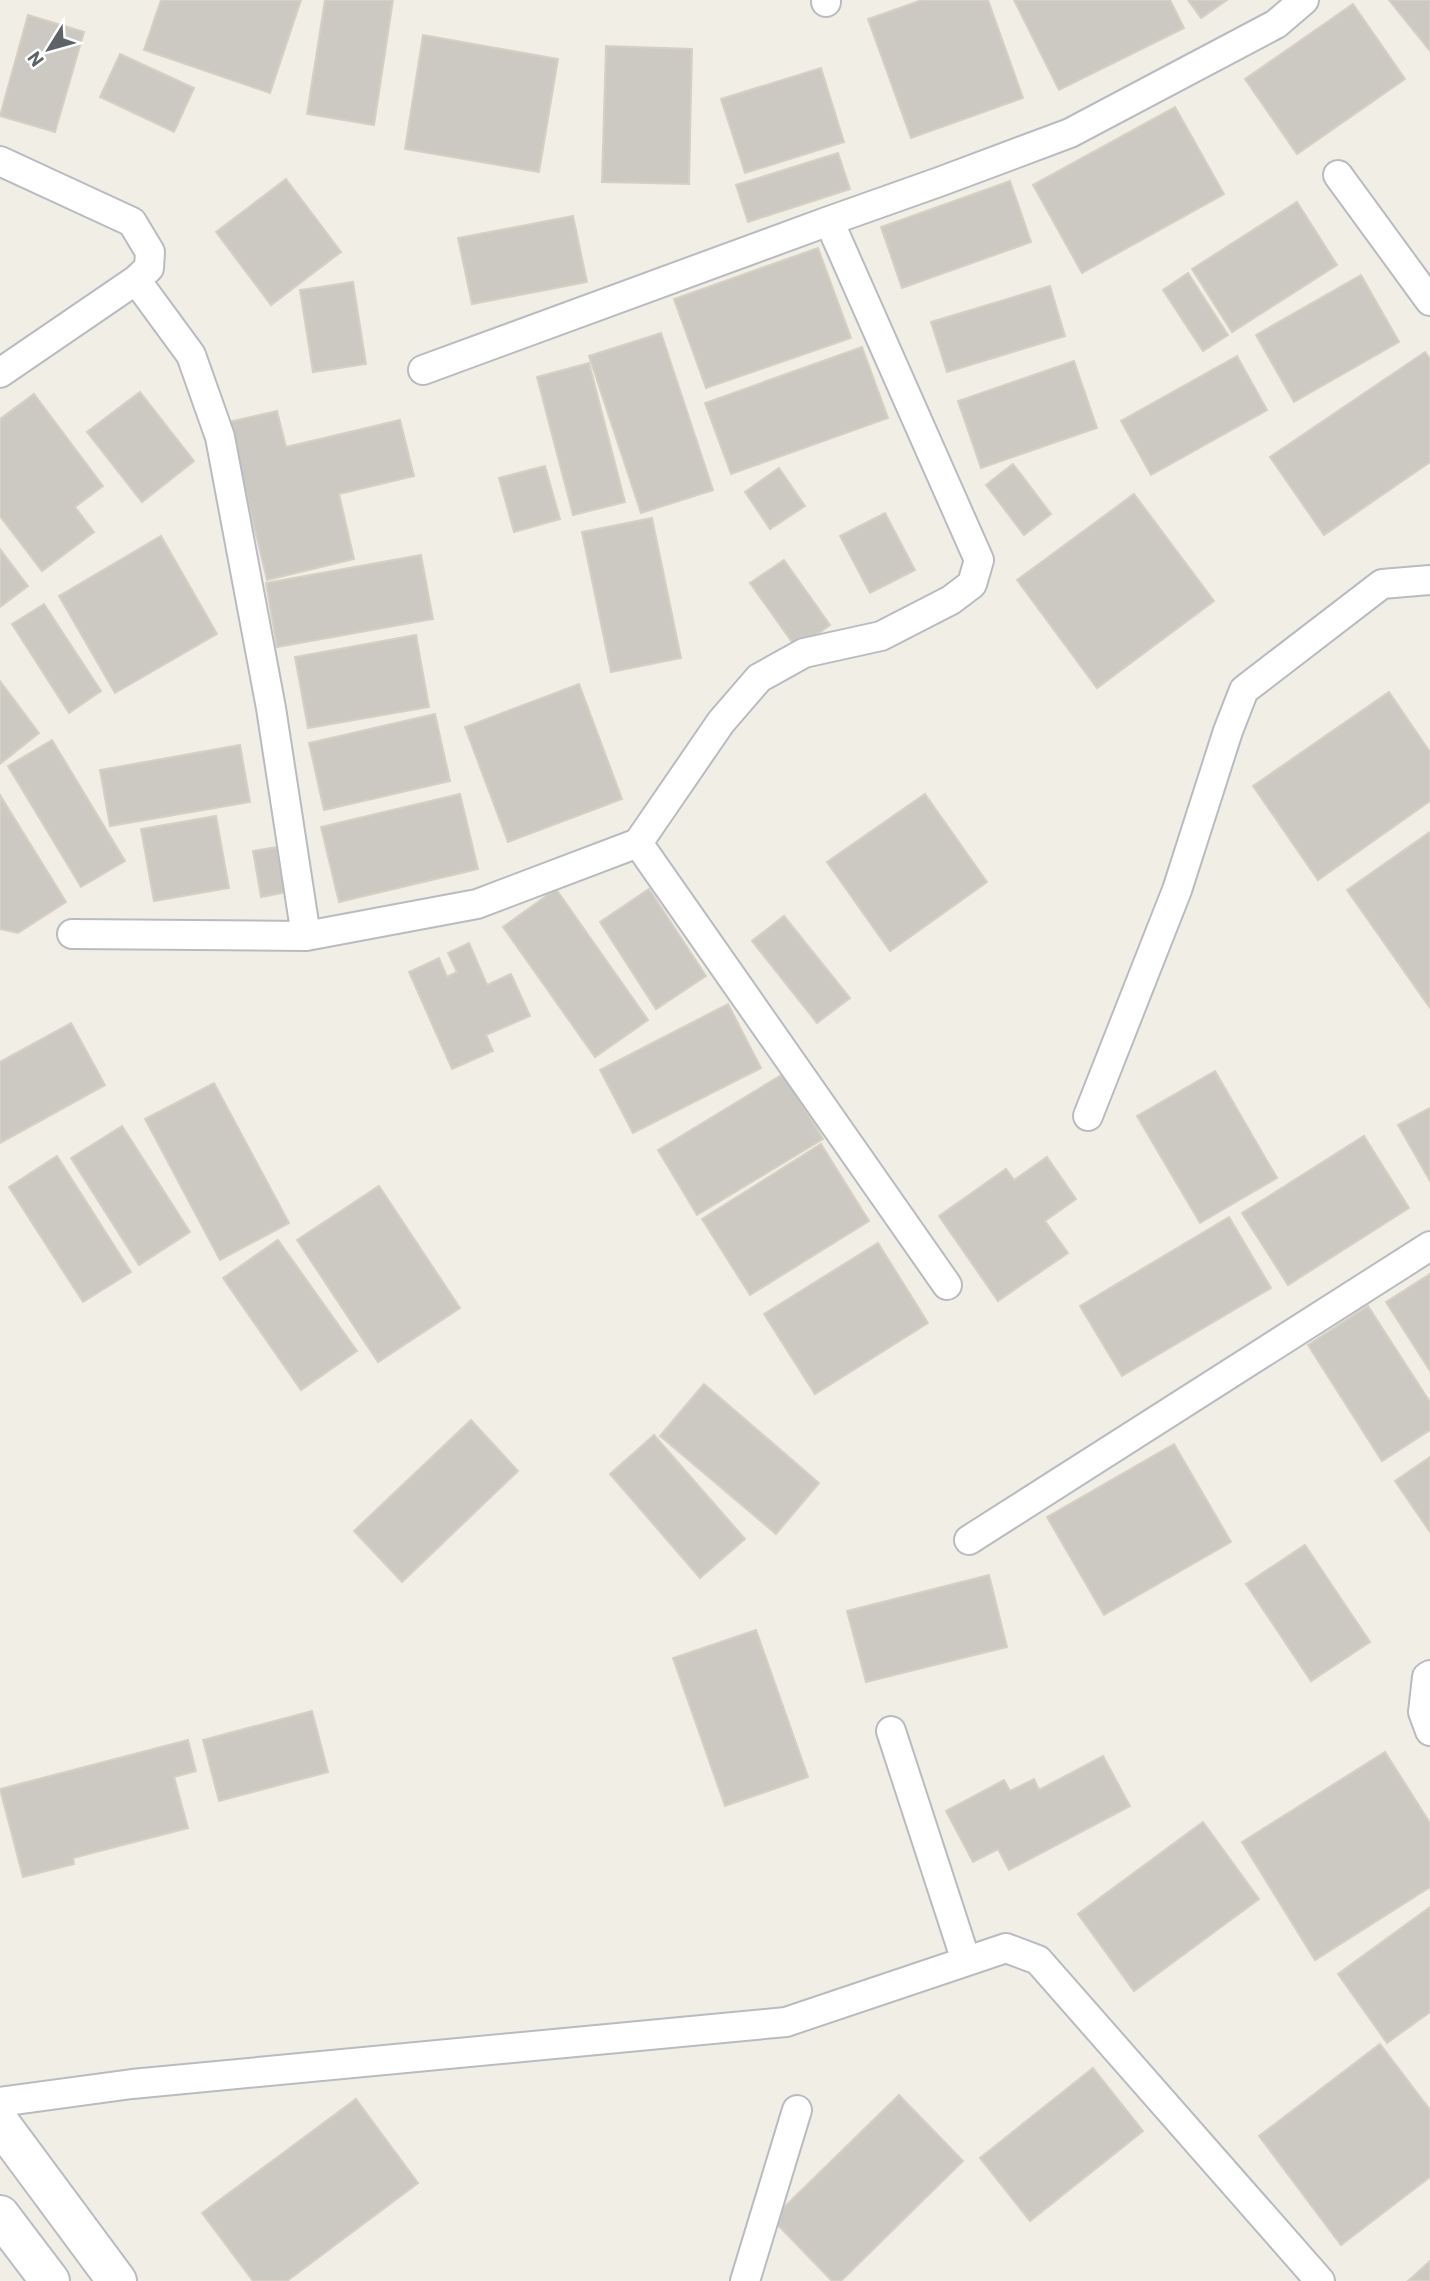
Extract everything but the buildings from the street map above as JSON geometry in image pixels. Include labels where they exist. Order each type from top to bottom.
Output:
[{"type":"street","points":[[423,370],[1070,133],[1276,24],[1304,0]]},
{"type":"street","points":[[0,161],[132,222],[150,252],[149,268],[136,280],[0,373]]},
{"type":"street","points":[[1338,176],[1430,300]]},
{"type":"street","points":[[72,934],[306,936],[477,904],[638,843],[721,722],[759,678],[804,653],[881,636],[951,600],[972,584],[979,560],[829,221]]},
{"type":"street","points":[[136,280],[191,355],[220,437],[271,708],[306,936]]},
{"type":"street","points":[[1088,1116],[1177,890],[1228,731],[1244,690],[1382,584],[1430,580]]},
{"type":"street","points":[[638,843],[947,1286]]},
{"type":"street","points":[[969,1541],[1430,1246]]},
{"type":"street","points":[[1430,1675],[1427,1677],[1423,1712],[1430,1731]]},
{"type":"street","points":[[891,1731],[966,1961]]},
{"type":"street","points":[[0,2102],[145,2082],[786,2022],[1006,1948],[1038,1960],[1320,2281]]},
{"type":"street","points":[[745,2281],[797,2110]]},
{"type":"street","points":[[0,2123],[117,2281]]},
{"type":"street","points":[[0,2215],[50,2281]]}]
